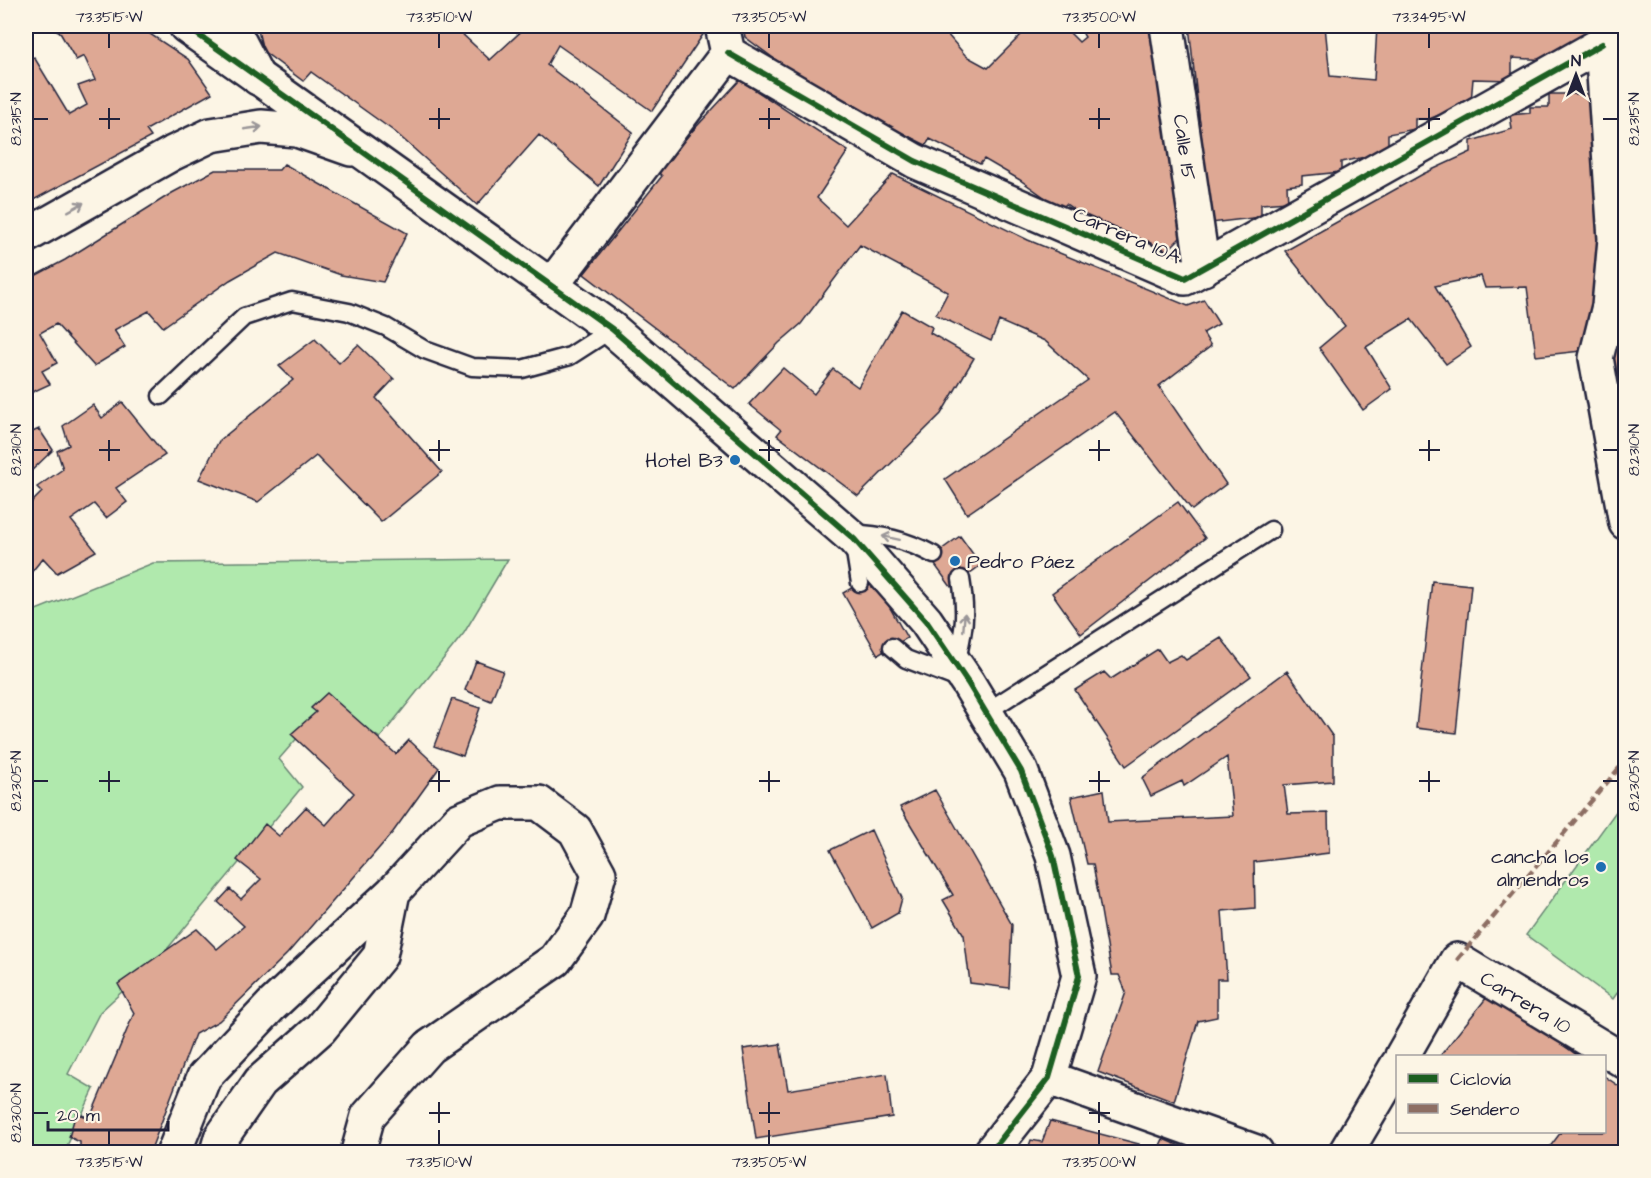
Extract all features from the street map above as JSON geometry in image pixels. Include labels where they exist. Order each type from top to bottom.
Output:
[{"type":"street","points":[[186,26],[612,329],[850,536],[926,621],[962,674],[1021,771],[1053,856],[1079,976],[1049,1078],[991,1152]]},
{"type":"street","points":[[231,26],[258,78]]},
{"type":"street","name":"Calle 15","points":[[1167,26],[1203,269]]},
{"type":"street","points":[[1611,35],[1620,239],[1609,306],[1596,358],[1626,523]]},
{"type":"street","name":"Carrera 10A","points":[[725,39],[915,161],[1185,278],[1611,35]]},
{"type":"street","points":[[551,286],[725,39]]},
{"type":"street","points":[[26,236],[173,153],[211,135],[261,127],[297,130],[364,153]]},
{"type":"street","points":[[174,1152],[204,1077],[271,1006],[393,892],[459,820],[500,803],[539,803],[575,830],[599,874],[587,916],[555,960],[429,1047],[368,1116],[358,1152]]},
{"type":"street","points":[[217,1152],[221,1138],[260,1082],[320,1029],[380,956],[393,892]]},
{"type":"street","name":"Carrera 10","points":[[1403,1055],[1457,960],[1626,1062]]},
{"type":"street","points":[[1346,1152],[1396,1067]]},
{"type":"street","points":[[1049,1078],[1256,1152]]},
{"type":"lane","points":[[161,396],[244,317],[292,301],[349,312],[386,327],[424,350],[472,367],[522,369],[570,356],[612,329]]},
{"type":"lane","points":[[986,712],[1271,530]]},
{"type":"lane","points":[[860,583],[850,536],[877,535],[910,542],[934,555]]},
{"type":"lane","points":[[892,647],[906,659],[962,674],[965,622],[961,579]]},
{"type":"green space","points":[[508,559],[464,633],[380,738],[327,704],[279,759],[302,787],[163,954],[100,1012],[68,1074],[94,1089],[64,1152],[26,1152],[26,614],[153,563]]},
{"type":"green space","name":"cancha los almendros","points":[[1625,799],[1625,982],[1613,999],[1526,935]]},
{"type":"building","points":[[43,26],[138,26],[188,59],[212,93],[146,130],[151,137],[26,204],[26,62],[34,57],[69,115],[87,105],[78,86],[95,80],[84,56],[76,60],[59,31]]},
{"type":"building","points":[[257,26],[463,26],[458,30],[490,60],[527,26],[702,26],[704,33],[652,111],[558,45],[547,65],[633,132],[599,186],[539,135],[477,205],[395,132],[311,72],[303,81],[263,51]]},
{"type":"building","points":[[743,26],[940,26],[966,56],[988,68],[1030,26],[1063,26],[1079,42],[1085,37],[1079,27],[1083,26],[1153,26],[1169,121],[1181,237],[1163,255],[1148,241],[1143,245],[1128,233],[1119,238],[1097,219],[1093,223],[1066,204],[1061,209],[1020,180],[984,159],[980,164],[930,139],[926,145],[849,107],[784,66],[745,37]]},
{"type":"building","points":[[1189,26],[1325,26],[1330,76],[1374,80],[1377,26],[1590,26],[1590,41],[1549,60],[1512,58],[1512,80],[1473,79],[1471,102],[1429,119],[1415,119],[1415,129],[1388,134],[1388,152],[1341,162],[1341,172],[1302,176],[1302,184],[1287,186],[1288,202],[1261,204],[1261,217],[1211,223]]},
{"type":"building","points":[[1626,56],[1626,185],[1615,57]]},
{"type":"building","points":[[740,80],[848,151],[817,198],[846,225],[893,174],[1028,240],[1188,306],[1204,300],[1219,324],[1203,333],[1211,346],[1159,386],[1226,484],[1192,510],[1115,412],[967,514],[945,479],[1088,380],[1045,341],[999,321],[991,341],[936,315],[948,292],[860,245],[801,324],[779,343],[735,389],[584,274],[662,176],[656,170]]},
{"type":"building","points":[[1549,94],[1594,94],[1603,296],[1590,350],[1536,356],[1527,287],[1485,288],[1481,276],[1435,286],[1471,347],[1446,364],[1411,319],[1366,347],[1392,389],[1363,410],[1319,348],[1345,326],[1285,251],[1423,174],[1471,152],[1471,141],[1512,129],[1510,115],[1530,113],[1530,107],[1549,107]]},
{"type":"building","points":[[284,164],[407,233],[383,282],[341,275],[278,253],[230,280],[163,327],[149,311],[114,330],[125,347],[94,366],[56,324],[40,333],[57,363],[42,371],[50,384],[26,395],[26,271],[31,278],[65,260],[172,193],[215,170],[279,170]]},
{"type":"building","points":[[1626,275],[1626,398],[1608,357]]},
{"type":"building","points":[[902,310],[932,327],[930,333],[974,358],[941,414],[858,496],[777,435],[781,430],[749,404],[783,368],[814,394],[833,369],[858,387]]},
{"type":"building","points":[[315,339],[339,363],[358,345],[394,379],[376,398],[442,472],[381,522],[316,456],[258,502],[199,479],[219,441],[293,380],[279,366]]},
{"type":"building","points":[[122,402],[165,455],[116,488],[127,502],[106,518],[94,504],[71,520],[96,551],[57,573],[43,558],[26,579],[26,508],[42,492],[37,487],[63,469],[57,451],[69,445],[63,426],[93,405],[102,418]]},
{"type":"building","points":[[39,429],[53,450],[26,476],[26,435]]},
{"type":"building","points":[[1178,502],[1205,538],[1081,634],[1052,593]]},
{"type":"building","name":"Pedro Páez","points":[[960,536],[981,565],[951,587],[930,558]]},
{"type":"building","points":[[872,576],[907,638],[878,655],[843,593]]},
{"type":"building","points":[[1432,581],[1471,585],[1456,733],[1416,728]]},
{"type":"building","points":[[1221,638],[1251,676],[1126,766],[1075,690],[1104,672],[1111,679],[1158,649],[1167,662],[1181,655],[1186,660]]},
{"type":"building","points":[[476,661],[503,671],[491,701],[465,690]]},
{"type":"building","points":[[1287,671],[1333,737],[1333,781],[1284,785],[1288,814],[1328,813],[1329,853],[1254,862],[1255,908],[1222,911],[1227,979],[1217,979],[1217,1017],[1198,1021],[1174,1101],[1098,1072],[1126,992],[1119,975],[1112,975],[1093,864],[1087,864],[1071,797],[1104,790],[1108,822],[1233,816],[1227,757],[1184,786],[1182,781],[1151,796],[1142,778]]},
{"type":"building","points":[[327,693],[396,754],[409,740],[439,768],[393,832],[287,954],[219,1021],[195,1034],[150,1152],[80,1152],[80,1142],[69,1137],[76,1113],[90,1118],[134,1013],[118,984],[197,929],[217,949],[244,926],[218,902],[230,889],[241,899],[261,879],[237,860],[265,824],[279,836],[306,807],[326,825],[354,793],[291,734],[316,712],[311,708]]},
{"type":"building","points":[[452,699],[480,708],[463,756],[434,746]]},
{"type":"building","points":[[935,790],[1012,925],[1009,988],[970,983],[964,935],[943,900],[953,895],[900,807]]},
{"type":"building","points":[[871,830],[902,898],[898,913],[872,928],[830,850]]},
{"type":"building","points":[[1491,992],[1577,1055],[1441,1055]]},
{"type":"building","points":[[780,1044],[788,1090],[887,1074],[892,1117],[756,1139],[743,1049]]},
{"type":"building","points":[[1606,1077],[1626,1091],[1626,1152],[1546,1152],[1560,1133],[1606,1133]]},
{"type":"building","points":[[1050,1121],[1139,1144],[1136,1152],[1027,1152],[1031,1140],[1042,1142]]},
{"type":"building","points":[[1163,1139],[1194,1152],[1157,1152]]},
{"type":"marked path","points":[[1457,960],[1626,760]]},
{"type":"cycle path","points":[[186,26],[612,329],[854,539],[926,621],[968,683],[1021,771],[1053,856],[1079,976],[1049,1078],[991,1152]]},
{"type":"cycle path","points":[[728,53],[915,161],[1185,278],[1602,44]]},
{"type":"place","name":"Hotel B3","points":[[735,460]]},
{"type":"place","name":"Pedro Páez","points":[[955,561]]},
{"type":"place","name":"cancha los almendros","points":[[1601,867]]}]
